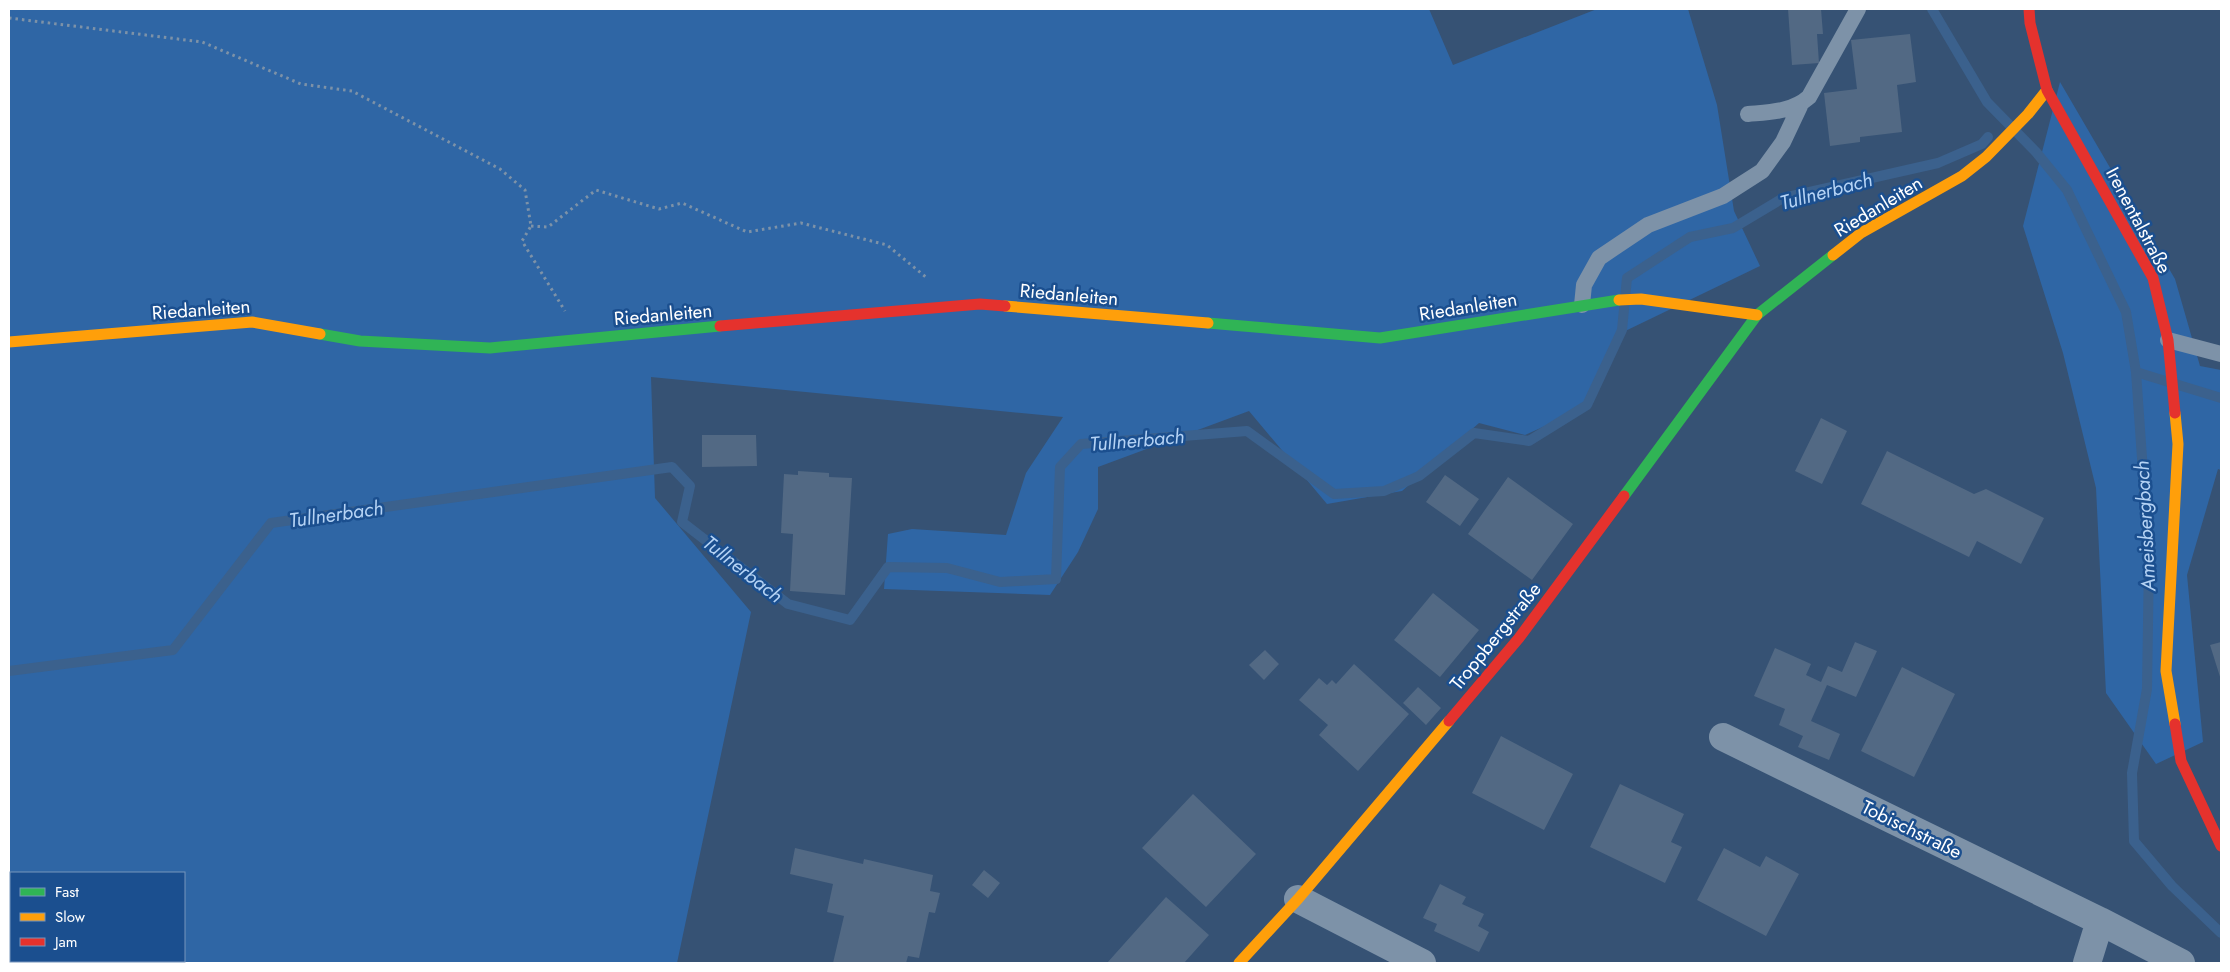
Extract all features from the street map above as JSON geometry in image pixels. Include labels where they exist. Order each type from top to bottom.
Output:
[{"type":"street","name":"Irenentalstraße","points":[[2029,9],[2030,23],[2047,90],[2153,278],[2168,340],[2178,444],[2166,671],[2181,761],[2221,846]]},
{"type":"street","name":"Riedanleiten","points":[[9,342],[252,322],[360,341],[490,348],[980,304],[1380,338],[1612,300],[1641,299],[1757,315],[1861,232],[1962,176],[1986,157],[2028,114],[2047,90]]},
{"type":"street","name":"Troppbergstraße","points":[[1239,963],[1298,899],[1520,638],[1757,315]]},
{"type":"street","name":"Tobischstraße","points":[[1723,737],[2100,921],[2181,963]]},
{"type":"street","points":[[1298,899],[1422,963]]},
{"type":"street","points":[[2087,963],[2100,921]]},
{"type":"lane","points":[[1748,114],[1788,110],[1800,106],[1810,98],[1858,9]]},
{"type":"lane","points":[[1582,305],[1584,285],[1599,258],[1648,225],[1723,196],[1762,171],[1783,142],[1800,106]]},
{"type":"lane","points":[[2168,340],[2221,354]]},
{"type":"path","points":[[9,18],[202,42],[301,84],[352,91],[500,169],[525,190],[530,226],[522,241],[582,339]]},
{"type":"path","points":[[530,226],[548,227],[596,190],[659,209],[682,203],[747,232],[801,223],[887,245],[963,306]]},
{"type":"shaded area","points":[[9,9],[1429,9],[1453,65],[1597,9],[1688,9],[1717,105],[1734,211],[1760,266],[1619,334],[1585,408],[1525,435],[1479,423],[1402,491],[1327,504],[1249,411],[1098,467],[1098,509],[1078,552],[1050,595],[884,589],[888,534],[912,529],[1006,535],[1026,473],[1063,417],[651,377],[655,498],[751,612],[677,963],[9,963]]},
{"type":"shaded area","points":[[2060,82],[2175,279],[2200,366],[2221,370],[2221,470],[2218,469],[2187,575],[2203,742],[2156,764],[2106,693],[2096,488],[2063,353],[2023,226]]},
{"type":"building","points":[[1788,9],[1821,9],[1823,34],[1817,34],[1819,63],[1792,65]]},
{"type":"building","points":[[1910,34],[1916,82],[1897,85],[1902,132],[1860,137],[1860,142],[1830,146],[1824,93],[1857,89],[1851,40]]},
{"type":"building","points":[[1821,418],[1847,431],[1822,484],[1795,471]]},
{"type":"building","points":[[702,435],[756,435],[757,466],[702,467]]},
{"type":"building","points":[[1887,451],[1974,494],[1986,489],[2044,518],[2021,564],[1977,541],[1969,557],[1861,504]]},
{"type":"building","points":[[798,471],[829,473],[829,477],[852,478],[845,595],[790,591],[793,534],[781,533],[784,474],[798,475]]},
{"type":"building","points":[[1445,475],[1479,499],[1460,526],[1426,502]]},
{"type":"building","points":[[1508,477],[1573,524],[1532,580],[1468,534]]},
{"type":"building","points":[[1433,593],[1479,630],[1440,677],[1394,640]]},
{"type":"building","points":[[1855,642],[1877,651],[1856,697],[1827,685],[1811,721],[1840,734],[1829,760],[1798,747],[1803,736],[1779,725],[1785,709],[1754,696],[1775,648],[1811,664],[1806,675],[1821,682],[1828,666],[1842,672]]},
{"type":"building","points":[[2221,642],[2221,680],[2210,645]]},
{"type":"building","points":[[1265,650],[1279,664],[1264,680],[1249,665]]},
{"type":"building","points":[[1354,664],[1409,714],[1358,771],[1319,735],[1328,725],[1299,700],[1319,678],[1327,685],[1332,680],[1336,684]]},
{"type":"building","points":[[1902,667],[1955,694],[1914,777],[1861,751]]},
{"type":"building","points":[[1418,687],[1441,708],[1426,725],[1403,703]]},
{"type":"building","points":[[1501,736],[1573,774],[1544,830],[1472,793]]},
{"type":"building","points":[[1620,784],[1684,814],[1671,842],[1682,847],[1665,883],[1590,847]]},
{"type":"building","points":[[1193,794],[1256,854],[1206,907],[1142,848]]},
{"type":"building","points":[[795,848],[863,864],[864,859],[933,875],[930,891],[940,893],[935,913],[929,912],[919,958],[908,956],[906,963],[833,963],[844,916],[827,912],[833,884],[790,874]]},
{"type":"building","points":[[1724,848],[1760,867],[1766,856],[1799,874],[1766,936],[1697,900]]},
{"type":"building","points":[[984,870],[1000,883],[988,898],[972,885]]},
{"type":"building","points":[[1440,884],[1466,897],[1462,904],[1484,914],[1478,926],[1489,932],[1479,952],[1434,931],[1437,924],[1423,918]]},
{"type":"building","points":[[1166,897],[1209,935],[1184,963],[1107,963]]},
{"type":"waterway","name":"Ameisbergbach","points":[[1932,9],[1987,102],[2036,152],[2067,190],[2126,312],[2136,372],[2149,558],[2147,689],[2132,773],[2134,841],[2172,886],[2221,933]]},
{"type":"waterway","name":"Tullnerbach","points":[[9,671],[173,650],[271,523],[672,467],[690,486],[682,522],[788,604],[850,620],[888,567],[947,568],[1000,582],[1056,579],[1060,467],[1081,444],[1247,431],[1334,494],[1384,491],[1419,476],[1474,433],[1529,441],[1587,405],[1622,330],[1627,278],[1690,237],[1733,228],[1783,198],[1938,163],[1982,144],[1988,137]]},
{"type":"waterway","points":[[2136,372],[2221,398]]},
{"type":"traffic: fast","points":[[1624,496],[1757,315],[1833,255]]},
{"type":"traffic: fast","points":[[1208,323],[1380,338],[1619,300]]},
{"type":"traffic: fast","points":[[320,334],[360,341],[490,348],[720,326]]},
{"type":"traffic: slow","points":[[1833,255],[1861,233],[1962,176],[1986,157],[2028,114],[2047,90]]},
{"type":"traffic: slow","points":[[1619,300],[1641,299],[1757,315]]},
{"type":"traffic: slow","points":[[1005,306],[1208,323]]},
{"type":"traffic: slow","points":[[9,342],[252,322],[320,334]]},
{"type":"traffic: slow","points":[[2175,413],[2178,444],[2166,671],[2175,724]]},
{"type":"traffic: slow","points":[[1239,963],[1298,899],[1449,721]]},
{"type":"traffic: jam","points":[[2029,9],[2030,23],[2047,90],[2153,278],[2168,340],[2175,413]]},
{"type":"traffic: jam","points":[[720,326],[980,304],[1005,306]]},
{"type":"traffic: jam","points":[[1449,721],[1519,638],[1624,496]]},
{"type":"traffic: jam","points":[[2175,724],[2181,761],[2221,846]]}]
